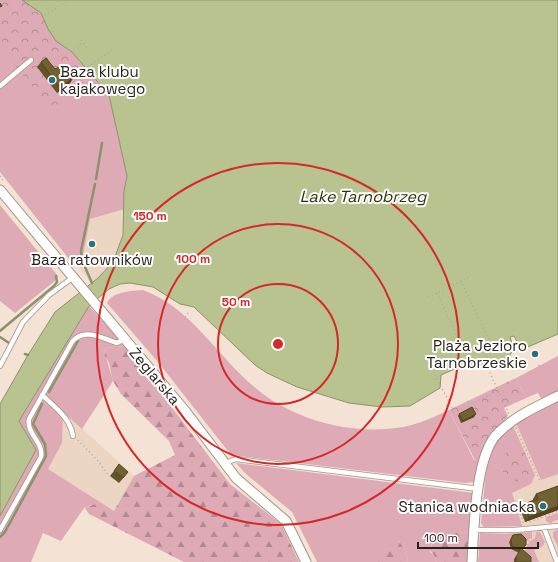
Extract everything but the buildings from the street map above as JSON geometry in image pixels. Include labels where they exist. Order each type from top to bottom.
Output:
[{"type":"street","name":"Żeglarska","points":[[0,190],[186,412],[236,478],[286,521],[306,562]]},
{"type":"street","points":[[472,562],[479,489],[486,452],[498,432],[512,422],[558,396]]},
{"type":"lane","points":[[0,86],[31,60]]},
{"type":"lane","points":[[0,366],[23,322],[49,295],[75,281]]},
{"type":"lane","points":[[0,530],[41,457],[42,448],[28,423],[42,395],[77,336],[83,334],[89,335],[117,343],[125,339]]},
{"type":"lane","points":[[42,395],[66,417],[73,436]]},
{"type":"lane","points":[[224,464],[236,460],[479,489]]},
{"type":"lane","points":[[475,530],[526,529],[558,526]]},
{"type":"lane","points":[[544,528],[557,562]]},
{"type":"path","points":[[42,18],[68,0]]},
{"type":"path","points":[[81,40],[87,48]]},
{"type":"path","points":[[70,51],[83,42]]},
{"type":"path","points":[[85,69],[115,48]]},
{"type":"path","points":[[453,285],[470,277]]},
{"type":"path","points":[[437,293],[470,364],[495,352],[461,281]]},
{"type":"path","points":[[428,297],[445,289]]},
{"type":"path","points":[[185,317],[188,313]]},
{"type":"path","points":[[483,358],[540,481]]},
{"type":"path","points":[[431,368],[453,409]]},
{"type":"path","points":[[236,373],[239,370]]},
{"type":"path","points":[[454,413],[498,391]]},
{"type":"path","points":[[340,429],[341,425]]},
{"type":"path","points":[[73,436],[88,449],[109,476]]},
{"type":"path","points":[[516,503],[526,529]]},
{"type":"path","points":[[524,524],[558,512]]},
{"type":"path","points":[[520,554],[525,551],[528,542],[534,534]]},
{"type":"shaded area","points":[[125,209],[123,235],[116,256],[105,272],[92,284],[75,263],[83,256],[90,219]]},
{"type":"shaded area","points":[[555,405],[558,413],[558,562],[479,562],[486,469],[513,426]]},
{"type":"shaded area","points":[[63,411],[134,476],[114,511],[48,469],[62,443]]},
{"type":"green space","points":[[0,0],[22,0],[109,95],[127,176],[124,191],[125,209],[90,219],[83,256],[73,264],[0,172]]},
{"type":"green space","points":[[0,0],[22,0],[41,13],[48,29],[56,41],[72,52],[98,83],[50,109],[11,60],[0,50]]},
{"type":"green space","points":[[0,205],[58,276],[56,280],[15,313],[0,301]]},
{"type":"green space","points":[[143,290],[176,308],[252,385],[285,408],[303,416],[343,427],[383,429],[415,424],[449,410],[474,460],[480,461],[477,477],[474,482],[465,483],[231,455],[158,362],[107,303],[118,294],[128,291]]},
{"type":"green space","points":[[89,306],[125,346],[106,348],[107,360],[113,381],[82,429],[63,412],[62,443],[48,469],[100,502],[84,508],[61,541],[43,533],[31,562],[0,562],[0,516],[36,450],[19,421]]},
{"type":"green space","points":[[125,346],[230,484],[281,524],[299,562],[184,562],[89,514],[85,508],[100,502],[114,511],[134,476],[175,455],[169,441],[121,394],[113,381],[109,363],[105,356],[106,348]]},
{"type":"green space","points":[[558,356],[558,392],[542,400],[538,393],[526,398],[516,378]]},
{"type":"green space","points":[[516,378],[526,398],[504,408],[508,416],[485,443],[480,461],[476,462],[449,410]]},
{"type":"green space","points":[[558,400],[558,474],[541,480],[516,423]]},
{"type":"green space","points":[[513,426],[535,475],[531,484],[512,493],[522,526],[484,527],[481,523],[487,461],[498,437]]},
{"type":"green space","points":[[521,445],[528,459],[532,476],[516,483],[514,479],[505,476],[503,471],[506,460],[503,455]]},
{"type":"green space","points":[[236,463],[474,493],[469,532],[456,533],[446,538],[440,538],[431,545],[430,552],[434,555],[437,562],[408,562],[405,550],[399,541],[386,550],[376,562],[317,562],[292,512],[245,473]]},
{"type":"green space","points":[[558,513],[558,520],[553,521],[551,524],[546,521],[546,517]]},
{"type":"green space","points":[[558,529],[558,546],[553,537],[553,532]]},
{"type":"green space","points":[[469,532],[467,562],[437,562],[434,555],[428,548],[440,538],[446,538],[456,533]]},
{"type":"green space","points":[[532,532],[532,537],[527,541],[516,557],[524,553],[529,542],[535,538],[536,532],[540,532],[545,542],[542,547],[534,550],[539,562],[478,562],[480,533],[506,534]]},
{"type":"green space","points":[[392,539],[399,541],[405,550],[408,562],[376,562]]},
{"type":"water","name":"Lake Tarnobrzeg","points":[[22,0],[558,0],[558,334],[523,349],[520,347],[514,336],[510,337],[512,352],[503,363],[455,369],[441,375],[440,388],[410,406],[382,407],[349,403],[297,387],[267,373],[255,365],[194,307],[180,304],[153,287],[130,283],[120,284],[109,289],[89,306],[19,421],[36,450],[0,516],[0,404],[55,312],[98,278],[113,262],[123,235],[124,191],[127,176],[109,95],[72,52],[56,41],[48,29],[41,13]]},
{"type":"waterway","points":[[96,179],[102,143]]},
{"type":"waterway","points":[[82,261],[81,251],[95,184]]},
{"type":"waterway","points":[[85,267],[92,283]]},
{"type":"waterway","points":[[0,331],[54,286],[57,282],[56,276]]},
{"type":"waterway","points":[[0,337],[9,343]]},
{"type":"waterway","points":[[49,392],[78,341]]},
{"type":"waterway","points":[[0,537],[5,532],[46,456],[45,444],[33,424],[42,404]]},
{"type":"place","name":"Baza klubu kajakowego","points":[[52,80]]},
{"type":"place","name":"Baza ratowników","points":[[92,244]]},
{"type":"place","name":"Plaża Jezioro Tarnobrzeskie","points":[[535,354]]},
{"type":"place","name":"Stanica wodniacka","points":[[543,506]]}]
